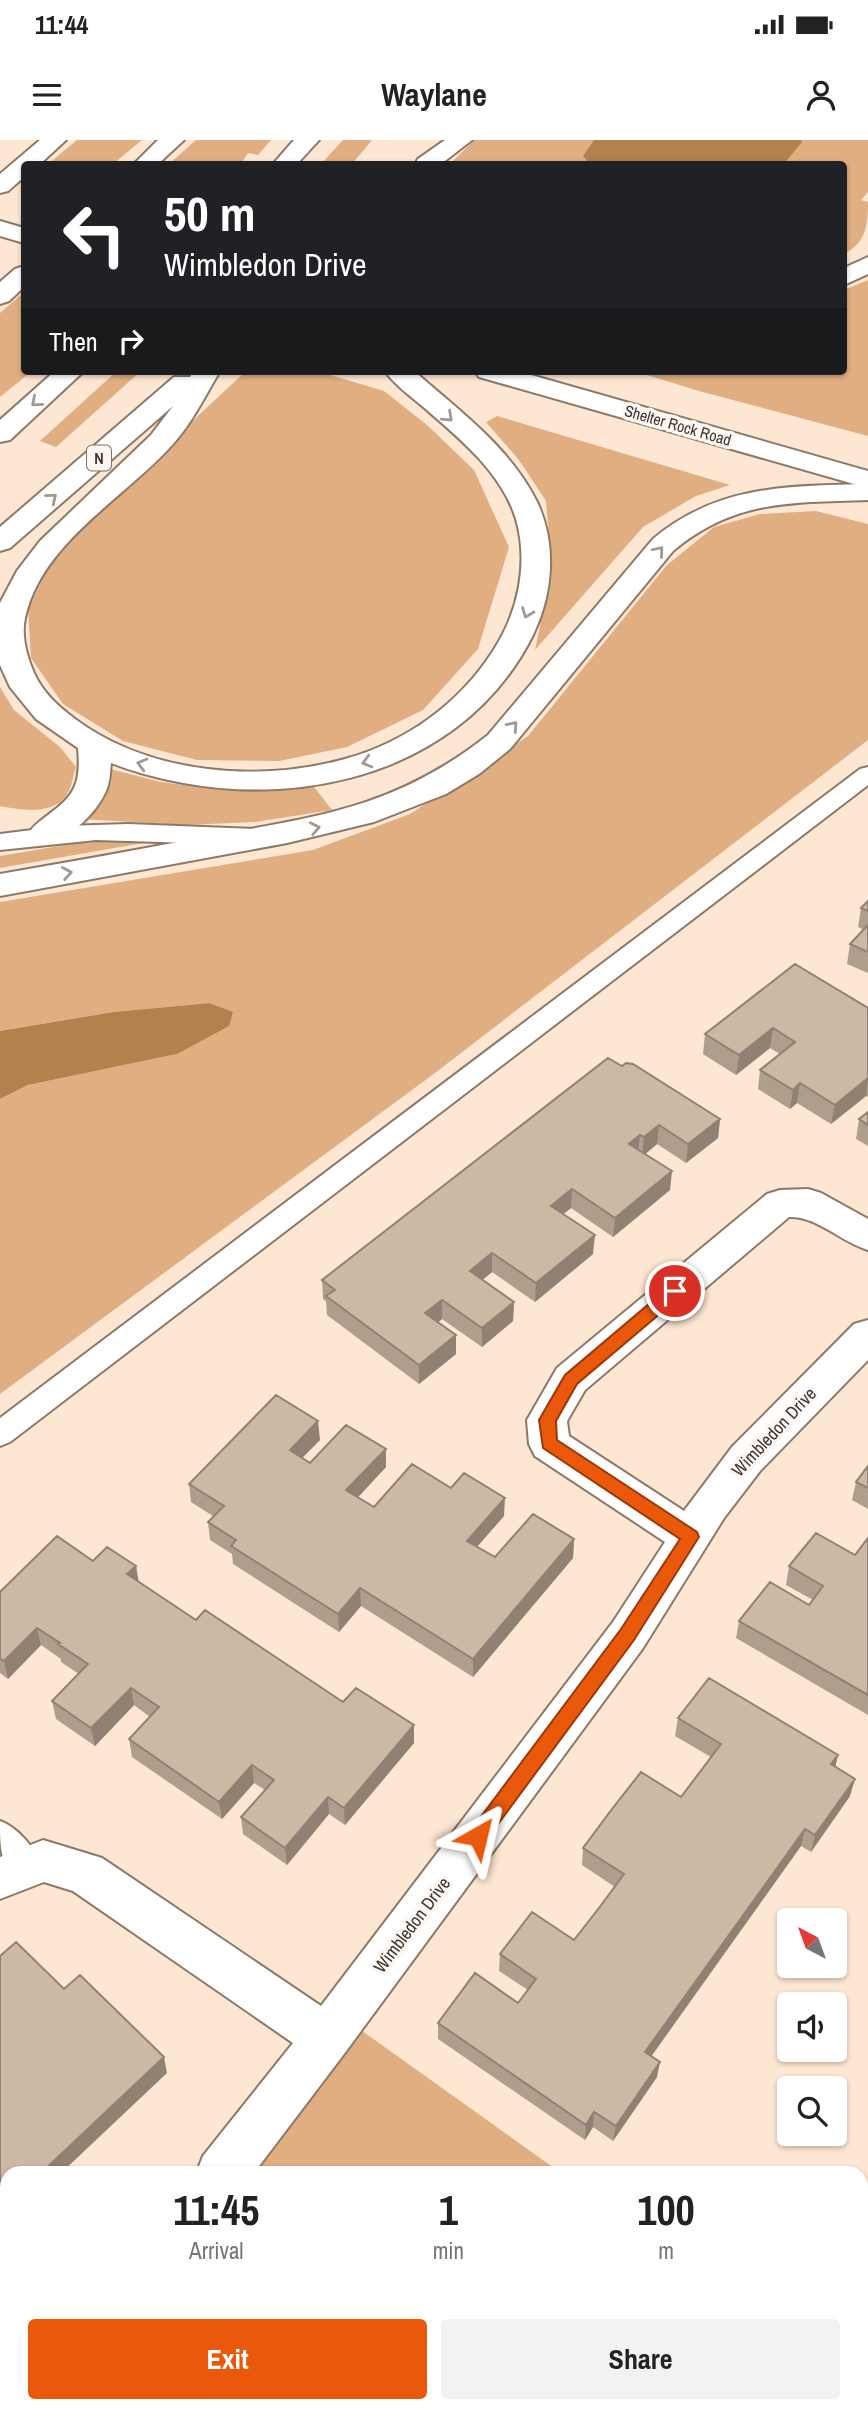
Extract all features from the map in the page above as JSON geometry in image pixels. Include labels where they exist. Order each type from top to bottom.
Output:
[{"type":"main road","points":[[30,161],[54,140]]},
{"type":"main road","points":[[148,161],[172,140]]},
{"type":"main road","points":[[287,161],[307,140]]},
{"type":"main road","points":[[415,161],[421,140]]},
{"type":"main road","points":[[417,161],[460,140]]},
{"type":"main road","points":[[0,186],[21,168]]},
{"type":"main road","points":[[0,228],[21,235]]},
{"type":"main road","points":[[847,276],[868,264]]},
{"type":"main road","points":[[0,296],[21,277]]},
{"type":"main road","points":[[0,434],[66,375]]},
{"type":"main road","name":"N","points":[[0,542],[126,435],[192,375]]},
{"type":"main road","points":[[204,375],[163,439],[52,547],[28,576],[12,607],[8,646],[11,667],[19,685],[51,719],[71,734],[143,765],[205,778],[238,780],[308,775],[376,760],[406,748],[452,718],[490,680],[517,636],[532,599],[537,563],[532,529],[522,501],[499,468],[402,375]]},
{"type":"main road","name":"Shelter Rock Road","points":[[502,375],[868,480]]},
{"type":"main road","points":[[0,885],[333,824],[384,810],[415,797],[481,758],[514,726],[674,534],[704,514],[741,502],[773,497],[868,492]]},
{"type":"main road","points":[[44,834],[86,801],[93,790],[93,745]]},
{"type":"main road","points":[[690,1537],[549,1444],[547,1420],[571,1379],[780,1203],[808,1203],[868,1236]]},
{"type":"main road","name":"Wimbledon Drive","points":[[227,2166],[327,2038],[628,1635],[709,1506],[746,1459],[868,1335]]},
{"type":"main road","points":[[9,1860],[43,1861],[86,1872],[327,2038]]},
{"type":"lane","points":[[0,1434],[868,774]]},
{"type":"lane","points":[[0,825],[44,834]]},
{"type":"lane","points":[[0,842],[44,834],[139,831],[264,837]]},
{"type":"shaded area","points":[[77,140],[142,140],[117,161],[52,161]]},
{"type":"shaded area","points":[[196,140],[271,140],[258,155],[248,153],[243,161],[172,161]]},
{"type":"shaded area","points":[[343,140],[372,140],[354,161],[324,161]]},
{"type":"shaded area","points":[[474,140],[868,140],[868,192],[861,200],[868,202],[866,226],[861,239],[847,252],[847,161],[453,161]]},
{"type":"shaded area","points":[[594,140],[802,142],[786,161],[587,161],[583,156]]},
{"type":"shaded area","points":[[868,280],[868,436],[647,375],[847,375],[847,289]]},
{"type":"shaded area","points":[[21,295],[21,375],[27,375],[0,397],[0,313]]},
{"type":"shaded area","points":[[113,375],[137,375],[56,447],[40,441]]},
{"type":"shaded area","points":[[242,375],[330,375],[384,391],[427,425],[474,470],[509,547],[478,649],[423,710],[347,747],[279,761],[197,760],[123,741],[63,704],[31,658],[28,609],[55,554],[107,501]]},
{"type":"shaded area","points":[[497,416],[730,485],[696,496],[643,527],[535,650],[552,568],[546,501],[519,460],[486,422]]},
{"type":"shaded area","points":[[816,511],[868,524],[868,740],[435,1073],[0,1394],[0,1099],[28,1085],[177,1054],[233,1013],[209,1003],[113,1012],[0,1031],[0,902],[313,850],[410,814],[528,736],[667,565],[714,527],[760,514]]},
{"type":"shaded area","points":[[0,687],[14,710],[60,747],[76,767],[69,791],[54,806],[36,810],[0,806]]},
{"type":"shaded area","points":[[106,768],[161,782],[231,791],[311,783],[332,810],[255,822],[186,825],[80,819]]},
{"type":"shaded area","points":[[144,839],[143,843],[0,868],[0,856],[77,843]]},
{"type":"shaded area","points":[[209,1003],[233,1012],[229,1026],[177,1054],[28,1085],[0,1099],[0,1031],[113,1012]]},
{"type":"shaded area","points":[[344,2018],[551,2166],[227,2166]]},
{"type":"building","points":[[868,901],[868,911],[861,908]]},
{"type":"building","points":[[868,925],[868,952],[850,944]]},
{"type":"building","points":[[795,964],[868,1008],[868,1078],[835,1105],[800,1083],[793,1090],[760,1070],[795,1042],[773,1028],[739,1055],[705,1034]]},
{"type":"building","points":[[608,1058],[622,1066],[626,1063],[633,1064],[720,1119],[688,1144],[659,1125],[644,1137],[640,1135],[629,1144],[672,1171],[615,1218],[572,1189],[551,1206],[595,1235],[536,1283],[492,1253],[470,1271],[514,1302],[482,1328],[442,1300],[425,1313],[456,1335],[419,1365],[326,1296],[335,1290],[322,1280]]},
{"type":"building","points":[[868,1112],[868,1125],[859,1119]]},
{"type":"building","points":[[276,1395],[318,1421],[290,1450],[310,1463],[346,1425],[386,1449],[346,1490],[374,1507],[412,1464],[451,1488],[464,1473],[505,1498],[467,1541],[495,1557],[533,1514],[574,1539],[473,1659],[360,1588],[338,1614],[231,1546],[236,1540],[208,1522],[224,1506],[189,1484]]},
{"type":"building","points":[[868,1466],[868,1488],[856,1482]]},
{"type":"building","points":[[816,1533],[855,1555],[868,1538],[868,1695],[739,1621],[770,1582],[809,1605],[823,1586],[789,1566]]},
{"type":"building","points":[[57,1536],[93,1561],[107,1547],[136,1566],[127,1574],[196,1620],[205,1610],[343,1702],[356,1688],[414,1725],[344,1808],[328,1797],[285,1848],[241,1817],[274,1780],[252,1765],[219,1802],[129,1739],[159,1707],[131,1688],[91,1728],[52,1701],[88,1664],[37,1628],[4,1661],[0,1659],[0,1592]]},
{"type":"building","points":[[709,1678],[838,1755],[831,1764],[855,1779],[815,1835],[805,1829],[645,2052],[660,2062],[616,2126],[594,2112],[586,2125],[438,2023],[475,1973],[518,2003],[536,1979],[500,1954],[532,1912],[574,1940],[624,1874],[583,1848],[612,1809],[641,1772],[681,1797],[721,1744],[678,1718]]},
{"type":"building","points":[[16,1942],[64,1989],[80,1975],[164,2057],[48,2166],[0,2166],[0,1956]]},
{"type":"route","points":[[478,1836],[628,1635],[659,1590],[690,1537],[549,1444],[547,1420],[571,1379],[675,1291]]}]
